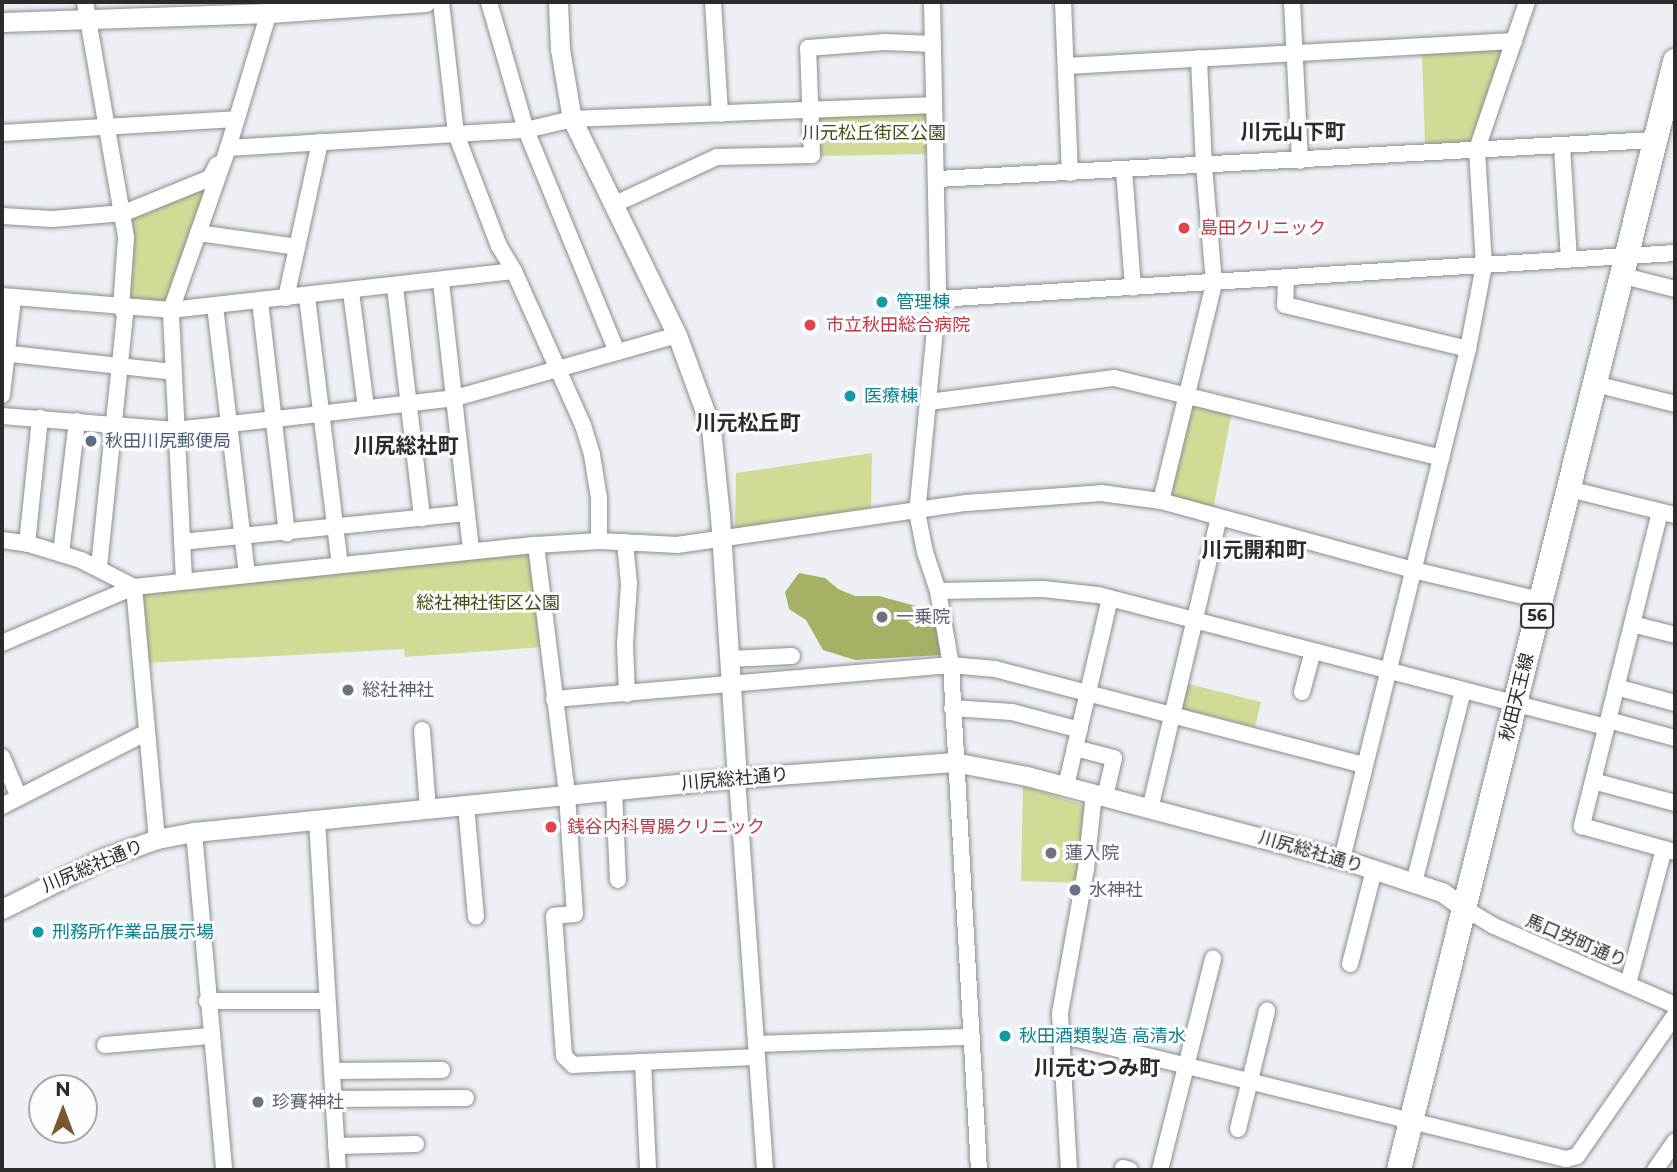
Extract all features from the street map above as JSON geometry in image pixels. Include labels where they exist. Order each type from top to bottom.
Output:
[{"type":"main road","name":"秋田天王線","points":[[1399,1170],[1516,706],[1622,265],[1675,61]]},
{"type":"street","points":[[2,22],[87,9],[426,2]]},
{"type":"street","points":[[442,2],[456,134],[499,246],[559,368],[592,455],[599,498],[599,541]]},
{"type":"street","points":[[489,2],[526,130],[617,352]]},
{"type":"street","points":[[558,2],[560,49],[572,120],[677,335],[711,428],[765,1170]]},
{"type":"street","points":[[713,2],[720,114]]},
{"type":"street","points":[[932,2],[938,179],[938,299],[917,512],[925,552],[938,591],[950,665],[979,1170]]},
{"type":"street","points":[[1063,2],[1070,173]]},
{"type":"street","points":[[1292,2],[1300,161]]},
{"type":"street","points":[[1342,859],[1468,349],[1484,265],[1478,149],[1527,2]]},
{"type":"street","points":[[184,580],[170,310],[228,148],[271,7]]},
{"type":"street","points":[[87,9],[126,237],[121,307],[125,316],[99,568]]},
{"type":"street","points":[[1066,66],[1514,41]]},
{"type":"street","points":[[613,205],[717,157],[812,155],[808,48],[885,42],[933,44]]},
{"type":"street","points":[[1161,501],[1214,283],[1204,166],[1199,58]]},
{"type":"street","points":[[228,148],[526,130],[572,120],[934,105]]},
{"type":"street","points":[[2,133],[236,120]]},
{"type":"street","points":[[938,179],[1653,141]]},
{"type":"street","points":[[286,298],[320,142]]},
{"type":"street","points":[[1562,146],[1569,259]]},
{"type":"street","points":[[2,216],[52,219],[124,213],[210,178],[228,148]]},
{"type":"street","points":[[1124,170],[1133,288]]},
{"type":"street","points":[[198,233],[297,247]]},
{"type":"street","points":[[1622,265],[1675,253]]},
{"type":"street","points":[[938,299],[1569,259],[1622,265],[1675,289]]},
{"type":"street","points":[[2,395],[8,297],[170,310],[441,282],[513,271]]},
{"type":"street","points":[[1286,279],[1285,305],[1468,349]]},
{"type":"street","points":[[441,282],[471,551]]},
{"type":"street","points":[[395,287],[422,519]]},
{"type":"street","points":[[351,292],[366,408]]},
{"type":"street","points":[[307,297],[319,414],[340,565]]},
{"type":"street","points":[[260,301],[287,533]]},
{"type":"street","points":[[215,306],[247,573]]},
{"type":"street","points":[[2,416],[175,430],[319,414],[455,397],[677,335]]},
{"type":"street","points":[[4,353],[173,372]]},
{"type":"street","points":[[929,402],[1114,378],[1441,458]]},
{"type":"street","points":[[1595,384],[1675,404]]},
{"type":"street","points":[[27,544],[40,418]]},
{"type":"street","points":[[61,553],[77,421]]},
{"type":"street","points":[[1569,489],[1668,513],[1632,624],[1582,825],[1670,850],[1628,984]]},
{"type":"street","points":[[2,643],[134,587],[247,573],[536,545],[599,541],[677,545],[966,503],[1051,494],[1101,493],[1161,501],[1413,570],[1540,600]]},
{"type":"street","points":[[182,542],[242,538],[466,513]]},
{"type":"street","points":[[1150,808],[1219,519]]},
{"type":"street","points":[[2,540],[61,553],[99,568],[134,587]]},
{"type":"street","points":[[625,542],[629,584],[625,645],[627,694]]},
{"type":"street","points":[[536,545],[566,795],[575,914],[554,916],[564,1056],[573,1065],[643,1062],[756,1050],[972,1037]]},
{"type":"street","points":[[134,587],[157,839]]},
{"type":"street","points":[[938,591],[1043,589],[1110,598],[1387,669],[1516,706],[1675,738]]},
{"type":"street","points":[[1066,786],[1110,598]]},
{"type":"street","points":[[1632,624],[1675,635]]},
{"type":"street","points":[[1302,692],[1313,650]]},
{"type":"street","points":[[729,659],[792,656]]},
{"type":"street","points":[[554,699],[731,686],[950,665],[995,669],[1364,765]]},
{"type":"street","points":[[1616,687],[1675,703]]},
{"type":"street","points":[[1414,883],[1463,691]]},
{"type":"street","points":[[952,708],[1012,712],[1080,730]]},
{"type":"street","points":[[422,730],[428,808]]},
{"type":"street","points":[[2,806],[147,732]]},
{"type":"street","points":[[1069,1170],[1060,1013],[1099,794],[1114,758],[1075,748]]},
{"type":"street","points":[[2,757],[19,797]]},
{"type":"street","name":"川尻総社通り","points":[[2,909],[79,868],[157,839],[194,832],[614,790],[954,762],[1099,794],[1342,859],[1442,892],[1464,908]]},
{"type":"street","points":[[1592,781],[1675,803]]},
{"type":"street","points":[[614,790],[618,880]]},
{"type":"street","points":[[466,805],[476,917]]},
{"type":"street","points":[[317,820],[338,1170]]},
{"type":"street","points":[[194,832],[224,1170]]},
{"type":"street","points":[[1350,964],[1374,870]]},
{"type":"street","name":"馬口労町通り","points":[[1464,908],[1494,926],[1675,1005]]},
{"type":"street","points":[[1160,1170],[1213,959]]},
{"type":"street","points":[[207,1000],[327,1001]]},
{"type":"street","points":[[1238,1129],[1267,1011]]},
{"type":"street","points":[[1061,1035],[1566,1159],[1577,1156],[1675,1015]]},
{"type":"street","points":[[105,1045],[210,1036]]},
{"type":"street","points":[[643,1062],[648,1170]]},
{"type":"street","points":[[332,1071],[442,1070]]},
{"type":"street","points":[[333,1099],[466,1098]]},
{"type":"street","points":[[1655,1170],[1675,1141]]},
{"type":"street","points":[[336,1146],[416,1144]]},
{"type":"green space","points":[[1496,48],[1503,52],[1476,138],[1469,146],[1425,147],[1422,53]]},
{"type":"green space","name":"川元松丘街区公園","points":[[929,109],[930,154],[817,156],[816,111]]},
{"type":"green space","points":[[210,178],[171,310],[121,307],[124,213]]},
{"type":"green space","points":[[1193,401],[1232,412],[1213,509],[1170,495]]},
{"type":"green space","points":[[872,453],[871,513],[745,534],[735,526],[736,473]]},
{"type":"green space","name":"総社神社街区公園","points":[[532,552],[543,647],[405,657],[404,649],[146,663],[139,596],[144,591]]},
{"type":"green space","points":[[799,573],[825,578],[838,589],[855,596],[879,596],[927,609],[941,631],[940,655],[855,660],[823,650],[806,620],[789,609],[785,592]]},
{"type":"green space","points":[[1185,683],[1261,702],[1255,727],[1183,709],[1181,700]]},
{"type":"green space","points":[[1023,786],[1087,806],[1079,883],[1021,881]]},
{"type":"place","name":"島田クリニック","points":[[1184,228]]},
{"type":"place","name":"管理棟","points":[[882,302]]},
{"type":"place","name":"市立秋田総合病院","points":[[810,325]]},
{"type":"place","name":"医療棟","points":[[850,396]]},
{"type":"place","name":"秋田川尻郵便局","points":[[91,441]]},
{"type":"place","name":"一乗院","points":[[882,617]]},
{"type":"place","name":"総社神社","points":[[348,690]]},
{"type":"place","name":"銭谷内科胃腸クリニック","points":[[551,827]]},
{"type":"place","name":"蓮入院","points":[[1051,853]]},
{"type":"place","name":"水神社","points":[[1075,890]]},
{"type":"place","name":"刑務所作業品展示場","points":[[38,932]]},
{"type":"place","name":"秋田酒類製造 高清水","points":[[1005,1036]]},
{"type":"place","name":"珍賽神社","points":[[258,1102]]},
{"type":"district","name":"川元山下町","points":[[1293,132]]},
{"type":"district","name":"川元松丘町","points":[[748,423]]},
{"type":"district","name":"川尻総社町","points":[[406,446]]},
{"type":"district","name":"川元開和町","points":[[1254,550]]},
{"type":"district","name":"川元むつみ町","points":[[1097,1068]]}]
